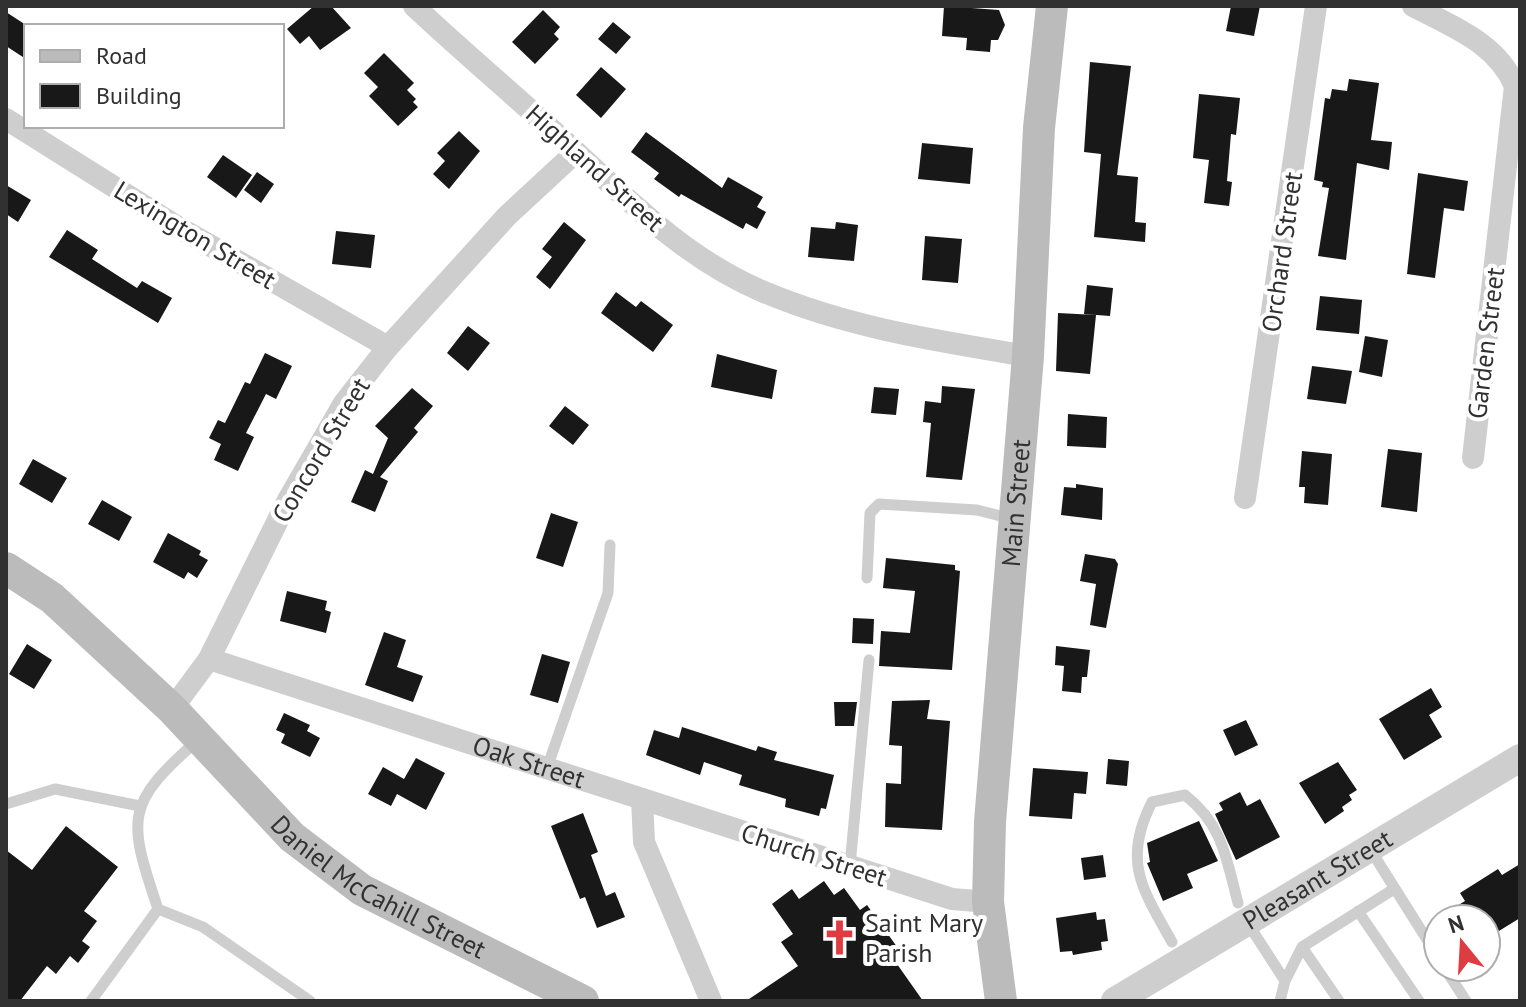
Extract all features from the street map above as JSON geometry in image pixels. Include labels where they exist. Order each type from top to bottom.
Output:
[{"type":"main road","name":"Main Street","points":[[1001,1001],[988,902],[990,822],[1012,519],[1028,356],[1039,128],[1052,6]]},
{"type":"main road","points":[[6,568],[52,598],[200,738]]},
{"type":"main road","name":"Daniel McCahill Street","points":[[200,738],[292,837],[362,890],[583,1001]]},
{"type":"street","name":"Highland Street","points":[[414,6],[641,215],[713,265],[762,291],[895,334],[1028,356]]},
{"type":"street","name":"Orchard Street","points":[[1245,498],[1316,6]]},
{"type":"street","name":"Garden Street","points":[[1413,6],[1492,50],[1507,66],[1515,86],[1473,458]]},
{"type":"street","name":"Lexington Street","points":[[6,119],[178,227],[388,347]]},
{"type":"street","name":"Concord Street","points":[[172,709],[209,659],[288,500],[344,403],[388,347],[507,216],[576,152]]},
{"type":"street","name":"Oak Street","points":[[209,659],[642,799]]},
{"type":"street","name":"Pleasant Street","points":[[1115,1001],[1243,912],[1370,849],[1520,758]]},
{"type":"street","name":"Church Street","points":[[642,799],[952,899],[988,902]]},
{"type":"street","points":[[642,799],[644,842],[711,1001]]},
{"type":"lane","points":[[867,578],[870,513],[879,504],[977,510],[1012,519]]},
{"type":"lane","points":[[547,768],[608,593],[610,545]]},
{"type":"lane","points":[[850,866],[869,660]]},
{"type":"lane","points":[[200,738],[157,777],[140,806],[143,864],[158,909],[203,927],[310,1001]]},
{"type":"lane","points":[[6,804],[55,789],[140,806]]},
{"type":"lane","points":[[1172,942],[1140,883],[1134,852],[1139,828],[1152,802],[1185,795],[1206,812],[1224,846],[1243,912],[1285,981]]},
{"type":"lane","points":[[1370,849],[1422,932]]},
{"type":"lane","points":[[1280,1001],[1285,981],[1302,947],[1394,889]]},
{"type":"lane","points":[[91,1001],[158,909]]},
{"type":"lane","points":[[1358,911],[1419,1001]]},
{"type":"lane","points":[[1302,947],[1339,1001]]},
{"type":"lane","points":[[1454,983],[1466,1001]]},
{"type":"building","points":[[314,6],[331,6],[351,28],[320,50],[309,36],[300,44],[287,29]]},
{"type":"building","points":[[944,6],[999,10],[1005,25],[998,40],[991,40],[990,52],[966,50],[967,38],[942,36]]},
{"type":"building","points":[[1231,6],[1260,6],[1254,36],[1226,31]]},
{"type":"building","points":[[543,10],[560,27],[554,34],[559,39],[535,64],[512,42]]},
{"type":"building","points":[[6,12],[24,24],[24,58],[6,46]]},
{"type":"building","points":[[613,22],[631,37],[616,54],[598,39]]},
{"type":"building","points":[[384,53],[414,83],[407,90],[416,99],[413,102],[418,107],[398,126],[369,96],[378,87],[364,73]]},
{"type":"building","points":[[1090,62],[1131,66],[1117,175],[1138,177],[1135,222],[1146,223],[1145,242],[1094,237],[1101,154],[1084,152]]},
{"type":"building","points":[[601,67],[626,89],[601,118],[576,95]]},
{"type":"building","points":[[1349,79],[1379,83],[1371,140],[1392,142],[1389,170],[1357,163],[1346,260],[1318,256],[1329,188],[1322,187],[1323,182],[1314,180],[1325,98],[1330,99],[1332,89],[1347,91]]},
{"type":"building","points":[[1199,94],[1240,98],[1236,135],[1231,134],[1227,181],[1232,182],[1229,206],[1204,203],[1209,160],[1193,158]]},
{"type":"building","points":[[459,131],[480,151],[449,189],[433,174],[445,161],[437,153]]},
{"type":"building","points":[[646,132],[722,188],[728,177],[763,197],[757,207],[766,212],[757,229],[746,223],[743,229],[681,194],[679,197],[654,179],[659,173],[631,152]]},
{"type":"building","points":[[922,143],[973,148],[970,184],[918,179]]},
{"type":"building","points":[[223,155],[252,175],[236,198],[207,177]]},
{"type":"building","points":[[257,172],[274,184],[261,203],[244,190]]},
{"type":"building","points":[[1418,173],[1468,181],[1464,211],[1444,208],[1435,278],[1407,274]]},
{"type":"building","points":[[6,185],[31,200],[18,222],[6,214]]},
{"type":"building","points":[[564,222],[586,240],[550,289],[536,277],[552,257],[542,249]]},
{"type":"building","points":[[836,222],[858,225],[854,261],[808,257],[811,227],[835,229]]},
{"type":"building","points":[[67,230],[98,250],[92,259],[137,288],[142,281],[172,298],[158,323],[49,257]]},
{"type":"building","points":[[336,231],[375,235],[371,268],[332,264]]},
{"type":"building","points":[[925,236],[962,239],[958,283],[922,280]]},
{"type":"building","points":[[1087,285],[1113,288],[1110,316],[1084,314]]},
{"type":"building","points":[[616,292],[636,307],[641,301],[673,325],[653,352],[601,313]]},
{"type":"building","points":[[1320,296],[1362,300],[1359,334],[1316,330]]},
{"type":"building","points":[[1058,313],[1096,315],[1090,374],[1056,371]]},
{"type":"building","points":[[468,326],[490,343],[468,371],[447,353]]},
{"type":"building","points":[[1365,336],[1388,340],[1382,377],[1359,372]]},
{"type":"building","points":[[265,353],[292,366],[276,399],[266,394],[246,433],[254,437],[238,471],[214,460],[221,444],[209,438],[218,420],[225,423],[245,382],[250,384]]},
{"type":"building","points":[[717,354],[777,370],[772,399],[711,387]]},
{"type":"building","points":[[1312,366],[1352,371],[1346,404],[1307,399]]},
{"type":"building","points":[[942,386],[975,389],[962,480],[926,477],[931,423],[923,422],[925,401],[941,403]]},
{"type":"building","points":[[874,387],[899,389],[896,415],[871,413]]},
{"type":"building","points":[[412,388],[433,406],[414,428],[418,432],[380,477],[388,481],[375,512],[351,502],[365,470],[373,474],[388,438],[375,426]]},
{"type":"building","points":[[565,406],[589,425],[573,445],[549,426]]},
{"type":"building","points":[[1068,414],[1107,417],[1106,448],[1067,446]]},
{"type":"building","points":[[1388,449],[1422,453],[1417,512],[1381,507]]},
{"type":"building","points":[[1302,451],[1332,454],[1328,505],[1304,503],[1305,487],[1299,487]]},
{"type":"building","points":[[33,459],[67,478],[52,503],[19,484]]},
{"type":"building","points":[[1076,484],[1103,488],[1102,520],[1061,515],[1064,487],[1076,488]]},
{"type":"building","points":[[102,500],[132,517],[119,541],[88,524]]},
{"type":"building","points":[[551,513],[578,522],[563,567],[536,558]]},
{"type":"building","points":[[168,533],[201,551],[199,555],[208,560],[197,578],[188,572],[184,579],[153,562]]},
{"type":"building","points":[[1085,554],[1115,559],[1118,564],[1106,628],[1090,625],[1096,584],[1080,581]]},
{"type":"building","points":[[886,558],[955,565],[955,570],[960,571],[952,670],[879,666],[881,631],[910,633],[915,591],[883,588]]},
{"type":"building","points":[[287,591],[327,601],[325,610],[331,612],[326,633],[280,621]]},
{"type":"building","points":[[853,618],[874,619],[873,644],[852,643]]},
{"type":"building","points":[[384,632],[406,640],[397,667],[423,676],[413,702],[365,685]]},
{"type":"building","points":[[27,644],[52,660],[34,689],[9,674]]},
{"type":"building","points":[[1056,646],[1090,650],[1087,677],[1082,677],[1081,693],[1062,691],[1064,666],[1055,665]]},
{"type":"building","points":[[542,654],[570,662],[558,703],[530,695]]},
{"type":"building","points":[[1431,688],[1442,707],[1429,715],[1442,737],[1404,760],[1379,719]]},
{"type":"building","points":[[930,700],[927,719],[950,721],[942,830],[885,827],[886,783],[901,784],[902,746],[889,745],[892,701]]},
{"type":"building","points":[[834,702],[857,702],[854,726],[835,726]]},
{"type":"building","points":[[284,713],[310,725],[307,731],[320,738],[310,757],[281,743],[285,734],[276,730]]},
{"type":"building","points":[[1246,720],[1258,745],[1235,756],[1223,730]]},
{"type":"building","points":[[682,727],[756,751],[758,746],[777,752],[774,760],[834,775],[826,809],[821,808],[819,816],[785,807],[786,799],[739,785],[742,775],[704,762],[700,775],[646,755],[654,730],[679,738]]},
{"type":"building","points":[[416,758],[445,773],[426,810],[397,794],[391,806],[368,794],[383,767],[404,779]]},
{"type":"building","points":[[1108,759],[1129,761],[1127,786],[1106,784]]},
{"type":"building","points":[[1338,762],[1357,790],[1349,795],[1352,800],[1342,807],[1344,811],[1325,824],[1299,783]]},
{"type":"building","points":[[1033,768],[1088,772],[1086,794],[1074,793],[1072,819],[1029,816]]},
{"type":"building","points":[[1240,792],[1247,806],[1260,799],[1280,837],[1236,860],[1215,814],[1223,810],[1219,803]]},
{"type":"building","points":[[583,813],[598,852],[591,855],[606,896],[615,892],[625,917],[597,928],[585,897],[580,899],[551,826]]},
{"type":"building","points":[[1199,821],[1218,861],[1187,874],[1193,888],[1163,901],[1147,863],[1150,862],[1147,843]]},
{"type":"building","points":[[66,826],[118,867],[84,911],[97,921],[82,941],[90,947],[78,963],[70,956],[56,974],[47,966],[20,1001],[6,1001],[6,850],[32,870]]},
{"type":"building","points":[[1103,855],[1106,877],[1084,880],[1081,858]]},
{"type":"building","points":[[1520,864],[1520,918],[1502,929],[1502,903],[1462,903],[1465,901],[1460,893],[1498,869],[1502,875]]},
{"type":"building","name":"Saint Mary Parish","points":[[824,881],[834,895],[844,888],[860,910],[867,905],[905,958],[897,964],[923,1001],[746,1001],[798,966],[781,942],[793,934],[772,904],[792,889],[799,899]]},
{"type":"building","points":[[1096,912],[1097,920],[1105,919],[1108,941],[1101,942],[1102,950],[1073,955],[1072,951],[1060,952],[1056,918]]},
{"type":"place","name":"Saint Mary Parish","points":[[839,938]]}]
